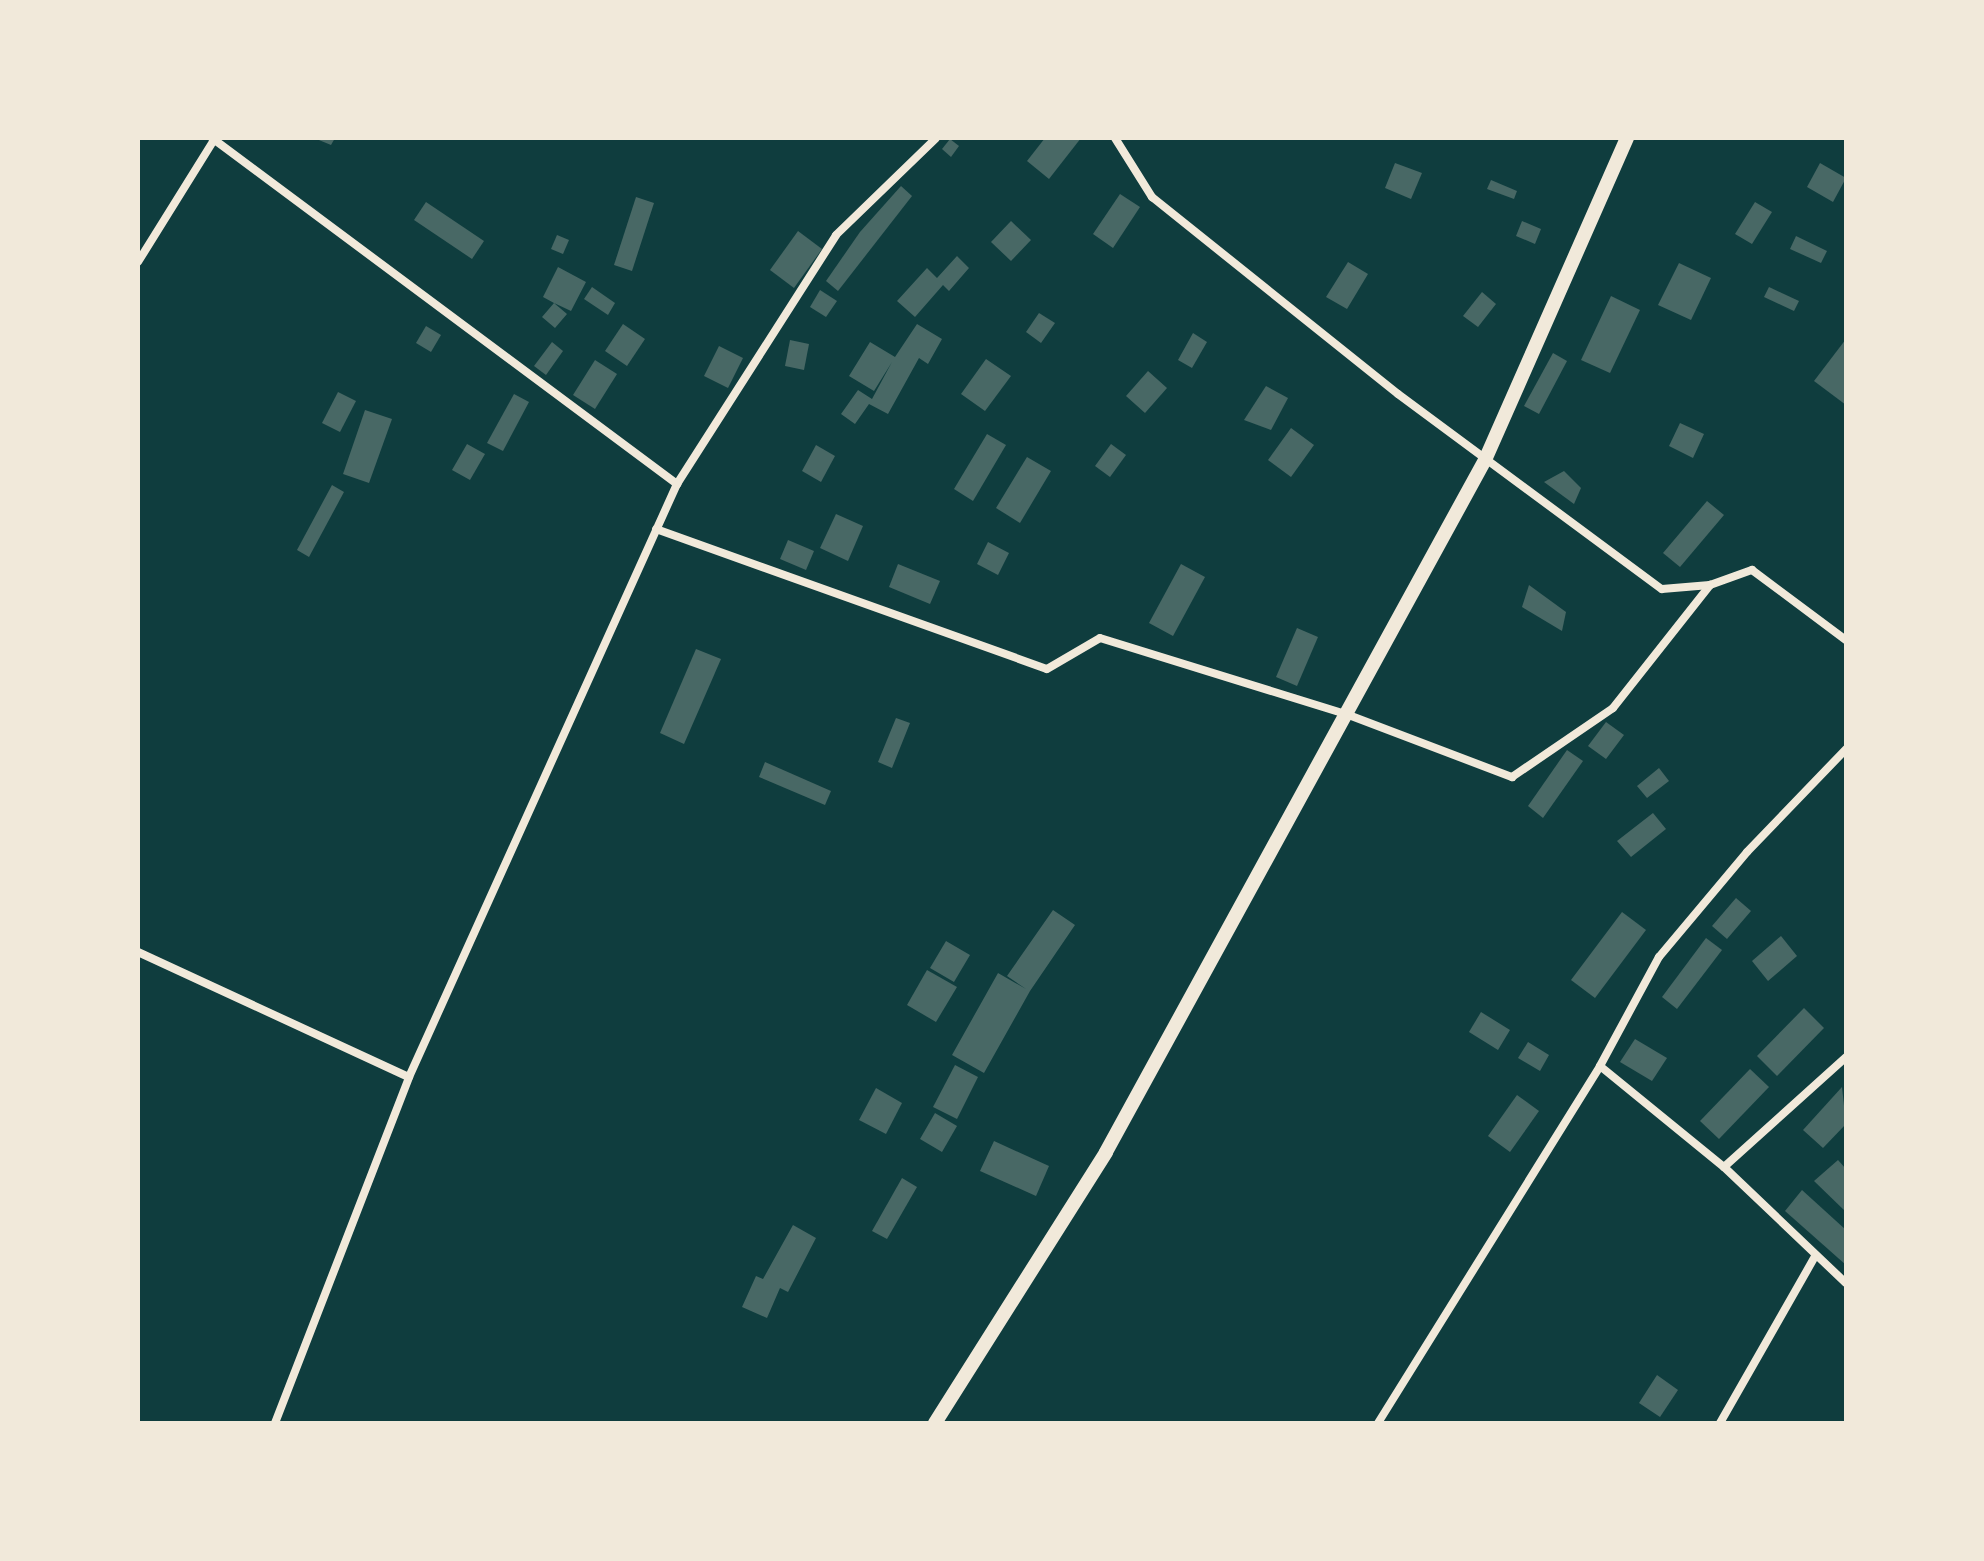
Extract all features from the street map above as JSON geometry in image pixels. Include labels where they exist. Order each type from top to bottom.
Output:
[{"type":"street","points":[[275,1423],[409,1077],[677,484],[836,235],[936,138]]},
{"type":"street","points":[[1115,138],[1152,197],[1485,460],[1662,589],[1710,585],[1752,570],[1846,640]]},
{"type":"street","points":[[935,1423],[1106,1152],[1485,460],[1627,138]]},
{"type":"street","points":[[138,262],[213,139],[677,484]]},
{"type":"street","points":[[656,529],[1047,669],[1100,638],[1346,714],[1512,777],[1613,708],[1710,585]]},
{"type":"street","points":[[1378,1423],[1600,1066],[1659,957],[1747,852],[1846,749]]},
{"type":"street","points":[[138,952],[409,1077]]},
{"type":"street","points":[[1724,1167],[1846,1057]]},
{"type":"street","points":[[1600,1066],[1724,1167],[1846,1283]]},
{"type":"street","points":[[1720,1423],[1816,1255]]},
{"type":"building","points":[[314,138],[335,138],[331,145]]},
{"type":"building","points":[[1045,138],[1081,138],[1049,179],[1027,161]]},
{"type":"building","points":[[950,139],[959,146],[951,157],[942,149]]},
{"type":"building","points":[[1395,163],[1422,173],[1411,199],[1385,188]]},
{"type":"building","points":[[1820,163],[1846,178],[1833,202],[1807,187]]},
{"type":"building","points":[[1491,180],[1517,191],[1514,199],[1487,189]]},
{"type":"building","points":[[901,186],[912,196],[838,291],[826,281],[860,232]]},
{"type":"building","points":[[1120,194],[1140,207],[1113,248],[1093,234]]},
{"type":"building","points":[[636,197],[654,203],[632,271],[614,265]]},
{"type":"building","points":[[426,202],[484,241],[472,259],[414,220]]},
{"type":"building","points":[[1755,202],[1772,212],[1752,244],[1735,234]]},
{"type":"building","points":[[1011,221],[1031,240],[1011,261],[991,242]]},
{"type":"building","points":[[1522,221],[1541,229],[1535,244],[1516,236]]},
{"type":"building","points":[[798,231],[822,249],[794,288],[770,270]]},
{"type":"building","points":[[557,235],[569,240],[563,254],[551,249]]},
{"type":"building","points":[[1796,236],[1827,251],[1821,263],[1790,249]]},
{"type":"building","points":[[957,256],[969,268],[949,291],[943,285],[915,317],[897,301],[927,268],[937,278]]},
{"type":"building","points":[[1348,262],[1368,274],[1347,309],[1326,297]]},
{"type":"building","points":[[1679,263],[1711,278],[1691,320],[1658,305]]},
{"type":"building","points":[[558,267],[586,282],[571,311],[543,297]]},
{"type":"building","points":[[592,287],[615,303],[608,315],[584,299]]},
{"type":"building","points":[[1769,287],[1799,301],[1794,311],[1764,297]]},
{"type":"building","points":[[820,290],[837,301],[826,317],[810,307]]},
{"type":"building","points":[[1482,292],[1496,304],[1478,327],[1463,316]]},
{"type":"building","points":[[1611,296],[1640,310],[1610,373],[1581,360]]},
{"type":"building","points":[[554,303],[567,314],[555,328],[542,317]]},
{"type":"building","points":[[1039,313],[1055,323],[1041,343],[1026,332]]},
{"type":"building","points":[[623,324],[645,339],[627,366],[605,351]]},
{"type":"building","points":[[917,324],[942,339],[928,364],[919,358],[888,414],[869,404],[855,424],[841,414],[858,390],[872,399],[892,362],[874,391],[849,376],[870,342],[895,357]]},
{"type":"building","points":[[426,326],[441,335],[431,352],[416,343]]},
{"type":"building","points":[[1193,333],[1207,342],[1192,368],[1178,360]]},
{"type":"building","points":[[1846,339],[1846,405],[1814,381]]},
{"type":"building","points":[[790,340],[809,344],[804,370],[785,366]]},
{"type":"building","points":[[552,342],[563,351],[546,375],[534,366]]},
{"type":"building","points":[[719,346],[743,358],[728,388],[704,376]]},
{"type":"building","points":[[1553,353],[1567,361],[1539,414],[1524,406]]},
{"type":"building","points":[[986,359],[1011,376],[985,411],[961,394]]},
{"type":"building","points":[[595,360],[617,374],[595,409],[573,395]]},
{"type":"building","points":[[1148,371],[1167,388],[1145,413],[1126,396]]},
{"type":"building","points":[[1266,386],[1288,398],[1271,430],[1244,420]]},
{"type":"building","points":[[338,392],[356,401],[340,432],[322,423]]},
{"type":"building","points":[[514,394],[529,402],[503,451],[487,443]]},
{"type":"building","points":[[365,410],[392,419],[369,483],[343,474]]},
{"type":"building","points":[[1680,423],[1704,434],[1693,458],[1669,446]]},
{"type":"building","points":[[1291,428],[1314,445],[1291,477],[1268,460]]},
{"type":"building","points":[[987,434],[1006,445],[973,501],[954,489]]},
{"type":"building","points":[[467,444],[485,454],[470,480],[452,470]]},
{"type":"building","points":[[1111,444],[1126,455],[1110,477],[1095,466]]},
{"type":"building","points":[[816,445],[835,456],[821,482],[802,471]]},
{"type":"building","points":[[1027,457],[1051,471],[1020,523],[996,508]]},
{"type":"building","points":[[1564,471],[1581,488],[1574,504],[1544,482]]},
{"type":"building","points":[[332,485],[344,492],[309,557],[297,550]]},
{"type":"building","points":[[1707,501],[1724,515],[1680,567],[1663,553]]},
{"type":"building","points":[[836,514],[863,526],[848,561],[820,548]]},
{"type":"building","points":[[788,540],[814,551],[806,570],[780,559]]},
{"type":"building","points":[[988,542],[1009,553],[998,575],[977,564]]},
{"type":"building","points":[[898,564],[940,581],[930,604],[889,587]]},
{"type":"building","points":[[1181,564],[1205,577],[1173,636],[1149,623]]},
{"type":"building","points":[[1529,585],[1566,612],[1562,631],[1522,607]]},
{"type":"building","points":[[1297,628],[1318,637],[1297,686],[1276,677]]},
{"type":"building","points":[[696,649],[721,659],[684,744],[660,733]]},
{"type":"building","points":[[896,718],[910,723],[892,768],[878,762]]},
{"type":"building","points":[[1606,722],[1624,735],[1606,759],[1588,746]]},
{"type":"building","points":[[1567,750],[1583,761],[1543,818],[1528,806]]},
{"type":"building","points":[[765,762],[831,791],[825,805],[759,777]]},
{"type":"building","points":[[1659,768],[1669,781],[1647,798],[1637,786]]},
{"type":"building","points":[[1653,813],[1666,829],[1631,857],[1617,841]]},
{"type":"building","points":[[1736,898],[1751,911],[1727,939],[1712,926]]},
{"type":"building","points":[[1053,910],[1075,925],[1030,991],[984,1073],[952,1055],[998,973],[1026,989],[1007,976]]},
{"type":"building","points":[[1622,912],[1646,930],[1595,998],[1571,980]]},
{"type":"building","points":[[1781,936],[1797,956],[1768,981],[1752,961]]},
{"type":"building","points":[[1706,938],[1722,950],[1677,1009],[1662,997]]},
{"type":"building","points":[[946,941],[970,955],[954,982],[930,968]]},
{"type":"building","points":[[927,970],[957,987],[936,1022],[907,1005]]},
{"type":"building","points":[[1804,1008],[1824,1028],[1777,1076],[1757,1056]]},
{"type":"building","points":[[1481,1012],[1510,1030],[1498,1050],[1469,1032]]},
{"type":"building","points":[[1635,1039],[1667,1058],[1652,1081],[1620,1062]]},
{"type":"building","points":[[1528,1042],[1549,1055],[1540,1071],[1518,1058]]},
{"type":"building","points":[[955,1065],[978,1077],[957,1119],[933,1107]]},
{"type":"building","points":[[1750,1069],[1769,1087],[1719,1139],[1700,1121]]},
{"type":"building","points":[[1842,1087],[1846,1124],[1823,1148],[1803,1130]]},
{"type":"building","points":[[876,1088],[902,1103],[886,1134],[859,1120]]},
{"type":"building","points":[[1517,1095],[1539,1111],[1510,1152],[1488,1136]]},
{"type":"building","points":[[935,1113],[957,1126],[942,1152],[920,1139]]},
{"type":"building","points":[[994,1141],[1049,1166],[1036,1196],[980,1171]]},
{"type":"building","points":[[1838,1160],[1846,1169],[1846,1212],[1814,1181]]},
{"type":"building","points":[[902,1178],[917,1187],[887,1239],[872,1231]]},
{"type":"building","points":[[1802,1190],[1846,1230],[1846,1265],[1785,1211]]},
{"type":"building","points":[[793,1225],[816,1238],[788,1292],[780,1288],[767,1318],[742,1307],[756,1276],[763,1279]]},
{"type":"building","points":[[1657,1375],[1678,1390],[1660,1417],[1639,1403]]}]
